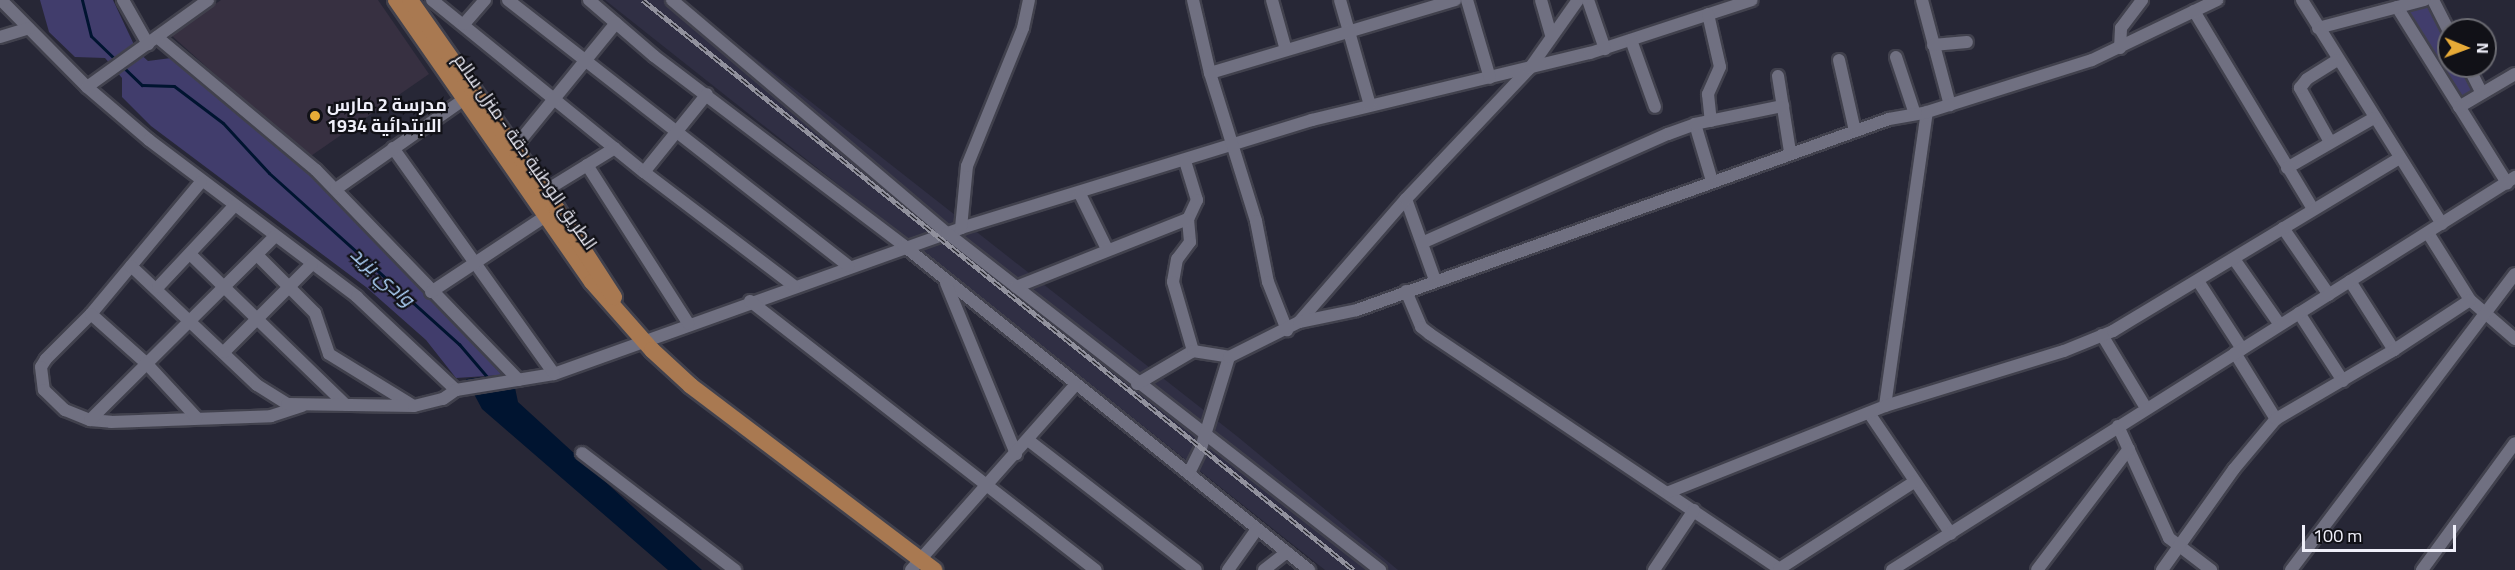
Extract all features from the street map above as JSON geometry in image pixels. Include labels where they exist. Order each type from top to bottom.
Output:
[{"type":"main road","name":"الطريق الوطنية دقة - منزل سالم","points":[[396,0],[413,6],[469,95],[552,212],[592,282],[643,340],[691,386],[915,565],[934,570]]},
{"type":"main road","name":"الطريق الوطنية دقة - منزل سالم","points":[[469,95],[514,148],[545,191],[552,212]]},
{"type":"street","points":[[1,0],[87,87],[201,182],[312,264],[409,343],[461,389]]},
{"type":"street","points":[[123,0],[149,43],[336,189],[430,292],[517,380]]},
{"type":"street","points":[[87,87],[208,0]]},
{"type":"street","points":[[432,0],[556,98],[644,172],[794,286]]},
{"type":"street","points":[[464,24],[485,0]]},
{"type":"street","points":[[508,0],[849,266]]},
{"type":"street","points":[[589,0],[904,246],[1309,570]]},
{"type":"street","points":[[672,0],[947,233],[1137,384],[1380,570]]},
{"type":"street","points":[[961,228],[967,166],[1023,28],[1029,0]]},
{"type":"street","points":[[1193,0],[1210,73],[1256,221],[1268,282],[1287,330]]},
{"type":"street","points":[[1272,0],[1286,50]]},
{"type":"street","points":[[1340,0],[1370,105]]},
{"type":"street","points":[[1210,73],[1455,0]]},
{"type":"street","points":[[1467,0],[1490,78]]},
{"type":"street","points":[[1541,0],[1551,34]]},
{"type":"street","points":[[1137,384],[1193,351],[1229,357],[1299,322],[1406,199],[1530,68],[1551,34],[1578,0]]},
{"type":"street","points":[[1588,0],[1605,49]]},
{"type":"street","points":[[1922,0],[1950,105]]},
{"type":"street","points":[[2120,48],[2121,28],[2142,0]]},
{"type":"street","points":[[1299,322],[1357,310],[1790,152],[1855,131],[1950,105],[2120,48],[2217,0]]},
{"type":"street","points":[[2302,0],[2442,224]]},
{"type":"street","points":[[2318,28],[2424,0]]},
{"type":"street","points":[[2433,0],[2442,18]]},
{"type":"street","points":[[201,182],[91,314],[46,359],[41,378],[50,399],[90,420],[272,416],[302,406],[414,406],[443,399],[461,389],[554,374],[688,323],[961,228],[1370,105],[1605,49],[1745,1]]},
{"type":"street","points":[[1893,570],[2146,408],[2511,180],[2459,107],[2397,7]]},
{"type":"street","points":[[2194,11],[2313,209]]},
{"type":"street","points":[[1708,14],[1720,67],[1708,94],[1711,121]]},
{"type":"street","points":[[514,148],[556,98],[584,59],[616,23]]},
{"type":"street","points":[[0,37],[28,28]]},
{"type":"street","points":[[1631,40],[1655,107]]},
{"type":"street","points":[[1933,45],[1967,42]]},
{"type":"street","points":[[1885,406],[1921,113],[1896,57]]},
{"type":"street","points":[[1839,60],[1855,131]]},
{"type":"street","points":[[2330,142],[2300,88],[2307,79],[2338,60]]},
{"type":"street","points":[[2459,107],[2515,75]]},
{"type":"street","points":[[1778,76],[1790,152]]},
{"type":"street","points":[[2474,78],[2482,93]]},
{"type":"street","points":[[644,172],[707,94]]},
{"type":"street","points":[[336,189],[469,95]]},
{"type":"street","points":[[1424,242],[1522,195],[1695,124],[1783,106]]},
{"type":"street","points":[[2287,168],[2374,118]]},
{"type":"street","points":[[1695,124],[1712,181]]},
{"type":"street","points":[[393,148],[554,374]]},
{"type":"street","points":[[545,191],[615,148]]},
{"type":"street","points":[[1669,492],[1885,406],[2102,335],[2400,158]]},
{"type":"street","points":[[1185,161],[1197,196],[1188,219],[1190,243],[1177,259],[1173,282],[1193,351]]},
{"type":"street","points":[[587,165],[688,323]]},
{"type":"street","points":[[1080,194],[1107,249]]},
{"type":"street","points":[[1406,199],[1424,242],[1435,280]]},
{"type":"street","points":[[158,287],[234,206]]},
{"type":"street","points":[[430,292],[552,212]]},
{"type":"street","points":[[1016,287],[1107,249],[1188,219]]},
{"type":"street","points":[[2283,228],[2329,295]]},
{"type":"street","points":[[2428,233],[2470,300],[2484,315],[2515,339]]},
{"type":"street","points":[[90,420],[190,318],[275,236]]},
{"type":"street","points":[[190,254],[346,405]]},
{"type":"street","points":[[257,255],[315,313],[329,354],[414,406]]},
{"type":"street","points":[[2234,258],[2280,325]]},
{"type":"street","points":[[224,352],[312,264]]},
{"type":"street","points":[[131,266],[158,287],[224,352],[276,398],[302,406]]},
{"type":"street","points":[[2291,570],[2515,274]]},
{"type":"street","points":[[945,280],[1016,454]]},
{"type":"street","points":[[2198,280],[2276,419]]},
{"type":"street","points":[[2350,281],[2394,350]]},
{"type":"street","points":[[1406,291],[1421,327],[1430,334],[1669,492],[1780,569],[1914,482]]},
{"type":"street","points":[[2162,570],[2234,469],[2276,419],[2394,350],[2470,300]]},
{"type":"street","points":[[750,301],[1096,570]]},
{"type":"street","points":[[2299,313],[2343,381]]},
{"type":"street","points":[[91,314],[146,363],[196,417]]},
{"type":"street","points":[[2102,335],[2146,408]]},
{"type":"street","points":[[1189,473],[1205,436],[1229,357]]},
{"type":"street","points":[[915,565],[1075,385]]},
{"type":"street","points":[[1869,413],[1950,534]]},
{"type":"street","points":[[2118,426],[2166,533],[2180,547],[2211,570]]},
{"type":"street","points":[[1028,440],[1196,570]]},
{"type":"street","points":[[2422,570],[2515,443]]},
{"type":"street","points":[[2037,570],[2129,449]]},
{"type":"street","points":[[582,453],[735,570]]},
{"type":"street","points":[[1654,570],[1694,510]]},
{"type":"street","points":[[1228,570],[1257,529]]},
{"type":"street","points":[[1264,570],[1287,552]]},
{"type":"shaded area","points":[[40,0],[113,0],[137,51],[148,61],[171,58],[238,107],[313,173],[502,375],[456,378],[426,340],[366,287],[151,126],[122,97],[122,78],[105,58],[75,57],[49,32]]},
{"type":"shaded area","name":"مدرسة 2 مارس 1934 الابتدائية","points":[[221,0],[378,0],[429,74],[308,158],[171,35]]},
{"type":"shaded area","points":[[605,0],[681,0],[1238,437],[1398,570],[1325,570]]},
{"type":"shaded area","points":[[2430,1],[2439,18],[2437,18],[2437,56],[2406,7]]},
{"type":"shaded area","points":[[2451,78],[2472,78],[2477,88],[2463,97]]},
{"type":"water","points":[[502,375],[513,378],[518,402],[702,570],[668,570],[482,409],[466,379]]},
{"type":"waterway","name":"وادي يزيد","points":[[82,0],[91,36],[117,61]]},
{"type":"waterway","name":"وادي يزيد","points":[[121,65],[142,85],[174,86],[223,123],[269,173],[459,344],[489,379]]},
{"type":"railway","points":[[643,0],[1354,570]]},
{"type":"place","name":"مدرسة 2 مارس 1934 الابتدائية","points":[[315,116]]}]
